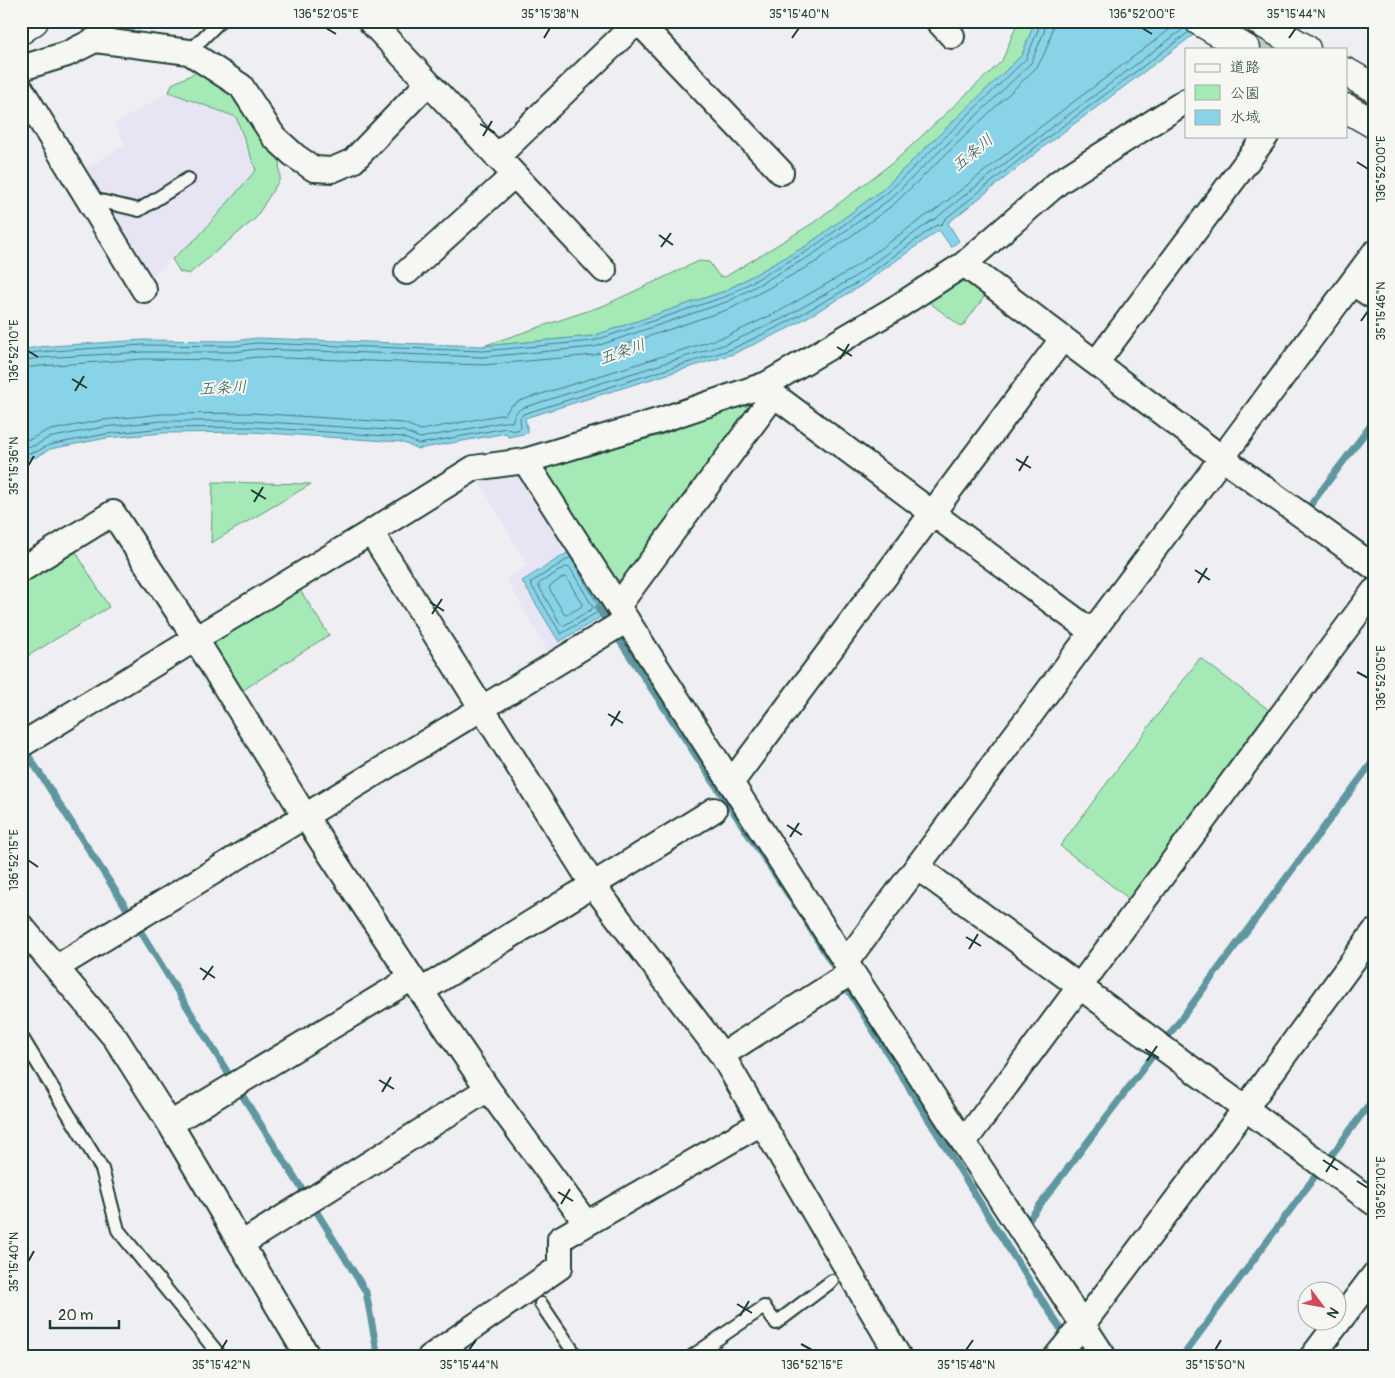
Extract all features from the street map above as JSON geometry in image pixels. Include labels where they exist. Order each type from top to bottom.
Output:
[{"type":"main road","points":[[21,30],[34,21]]},
{"type":"main road","points":[[1199,21],[1239,45]]},
{"type":"main road","points":[[1268,23],[1305,48]]},
{"type":"main road","points":[[1348,73],[1374,88]]},
{"type":"main road","points":[[1348,109],[1374,124]]},
{"type":"street","points":[[370,21],[604,270]]},
{"type":"street","points":[[497,157],[640,22],[781,172]]},
{"type":"street","points":[[21,66],[28,66],[67,54],[95,40],[189,52],[241,86],[274,137],[294,156],[314,169],[332,170],[353,161],[428,83]]},
{"type":"street","points":[[21,89],[144,290]]},
{"type":"street","points":[[21,745],[474,468],[525,461],[770,390],[964,264],[1059,182],[1185,102]]},
{"type":"street","points":[[1096,363],[1265,138]]},
{"type":"street","points":[[407,272],[514,174]]},
{"type":"street","points":[[722,1055],[830,986],[849,967],[917,867],[1374,253]]},
{"type":"street","points":[[964,264],[1222,458],[1374,567]]},
{"type":"street","points":[[1352,283],[1374,297]]},
{"type":"street","points":[[732,783],[1063,338]]},
{"type":"street","points":[[770,390],[1092,632]]},
{"type":"street","points":[[57,967],[483,708],[617,619],[770,390]]},
{"type":"street","points":[[525,461],[617,619],[732,783],[849,967],[964,1142],[1067,1345],[1104,1357]]},
{"type":"street","points":[[21,570],[113,513],[195,638],[305,816],[417,985],[488,1089],[586,1223]]},
{"type":"street","points":[[371,532],[593,885],[722,1055],[899,1357]]},
{"type":"street","points":[[964,1142],[1374,591]]},
{"type":"street","points":[[170,1124],[593,885],[714,810]]},
{"type":"street","points":[[917,867],[1374,1203]]},
{"type":"street","points":[[21,926],[116,1039],[170,1124],[308,1357]]},
{"type":"street","points":[[1067,1345],[1245,1109],[1374,932]]},
{"type":"street","points":[[241,1244],[488,1089]]},
{"type":"street","points":[[430,1357],[560,1267],[560,1239],[761,1123]]},
{"type":"street","points":[[1312,1357],[1374,1275]]},
{"type":"lane","points":[[189,52],[220,21]]},
{"type":"lane","points":[[88,198],[139,210],[188,179]]},
{"type":"lane","points":[[21,1036],[102,1169],[118,1230],[221,1357]]},
{"type":"lane","points":[[691,1357],[764,1307],[776,1323],[832,1281]]},
{"type":"lane","points":[[541,1304],[577,1357]]},
{"type":"shaded area","points":[[169,92],[236,117],[256,170],[198,237],[145,282],[80,172],[126,144],[114,124]]},
{"type":"shaded area","points":[[517,470],[527,480],[612,614],[604,623],[550,655],[506,579],[527,565],[476,476]]},
{"type":"green space","points":[[1018,21],[1035,21],[1022,55],[882,190],[806,246],[725,291],[593,336],[483,346],[605,305],[699,261],[709,262],[719,276],[725,277],[813,223],[896,160],[1002,61]]},
{"type":"green space","points":[[199,71],[230,89],[279,157],[280,179],[255,219],[189,274],[180,272],[172,259],[198,237],[256,170],[236,117],[169,92],[172,84]]},
{"type":"green space","points":[[957,282],[967,282],[985,296],[962,327],[927,301]]},
{"type":"green space","points":[[740,404],[751,409],[625,579],[613,580],[544,473],[552,463],[658,436]]},
{"type":"green space","points":[[213,482],[311,484],[211,543]]},
{"type":"green space","points":[[76,552],[109,607],[21,660],[21,585]]},
{"type":"green space","points":[[298,587],[329,635],[240,692],[214,651],[216,637]]},
{"type":"green space","points":[[1200,658],[1273,713],[1132,901],[1060,846]]},
{"type":"water","name":"五条川","points":[[1035,21],[1212,21],[1050,142],[948,223],[959,241],[951,247],[939,230],[859,287],[787,329],[733,354],[525,418],[528,433],[508,437],[507,433],[418,449],[401,442],[252,432],[163,433],[107,438],[50,449],[37,457],[21,459],[21,350],[37,347],[143,340],[234,341],[256,338],[483,346],[593,336],[725,291],[806,246],[882,190],[1022,55]]},
{"type":"water","points":[[572,550],[609,612],[559,642],[522,581]]},
{"type":"waterway","points":[[1312,503],[1374,421]]},
{"type":"waterway","points":[[598,608],[796,906]]},
{"type":"waterway","points":[[28,755],[129,912]]},
{"type":"waterway","points":[[1166,1039],[1374,760]]},
{"type":"waterway","points":[[808,925],[1007,1246],[1079,1357]]},
{"type":"waterway","points":[[141,932],[228,1073]]},
{"type":"waterway","points":[[1030,1218],[1154,1054]]},
{"type":"waterway","points":[[242,1095],[304,1192]]},
{"type":"waterway","points":[[1328,1160],[1374,1098]]},
{"type":"waterway","points":[[1182,1357],[1316,1175]]},
{"type":"waterway","points":[[315,1209],[366,1292],[378,1357]]},
{"type":"tunnel","points":[[1262,48],[1296,21]]}]
